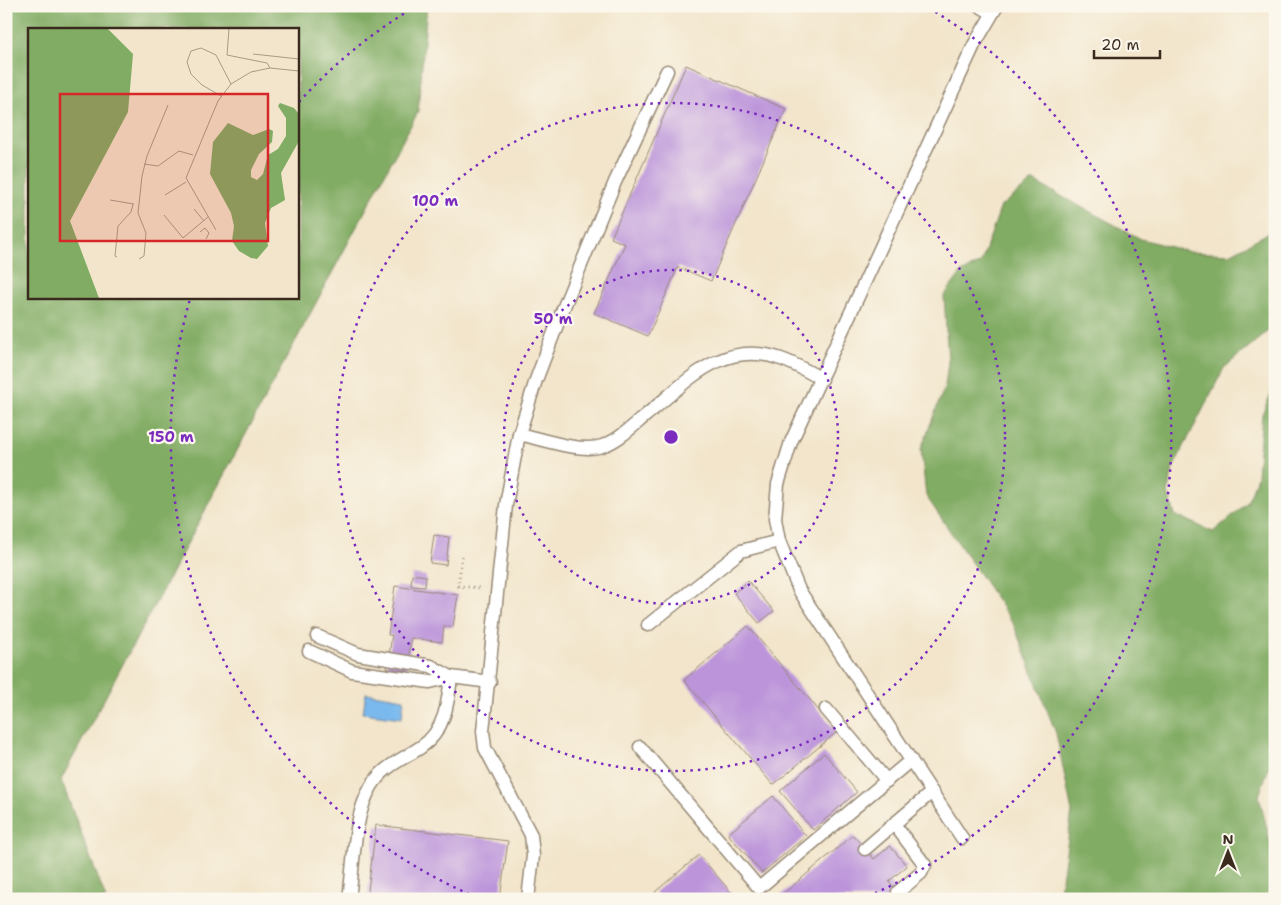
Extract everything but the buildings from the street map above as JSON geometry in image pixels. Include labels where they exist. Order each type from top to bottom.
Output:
[{"type":"lane","points":[[962,838],[799,590],[779,541],[774,519],[778,484],[791,442],[822,379],[974,45],[994,10],[980,6]]},
{"type":"lane","points":[[528,899],[533,856],[531,835],[485,748],[483,731],[490,682],[506,505],[520,434],[536,380],[615,182],[667,71]]},
{"type":"lane","points":[[520,434],[582,448],[601,447],[621,436],[709,363],[732,355],[759,354],[781,359],[822,379]]},
{"type":"lane","points":[[648,625],[742,551],[779,541]]},
{"type":"lane","points":[[317,636],[358,654],[431,666],[451,677]]},
{"type":"lane","points":[[309,651],[352,672],[430,682],[451,677],[490,682]]},
{"type":"lane","points":[[350,899],[361,810],[371,786],[393,762],[422,746],[438,729],[448,706],[451,677]]},
{"type":"lane","points":[[826,709],[887,781]]},
{"type":"lane","points":[[640,747],[759,888],[911,760]]},
{"type":"lane","points":[[865,849],[932,792]]},
{"type":"lane","points":[[894,824],[924,865],[921,873],[898,892]]},
{"type":"path","points":[[462,556],[458,586],[498,590]]},
{"type":"green space","points":[[6,6],[427,6],[418,112],[61,780],[106,899],[6,899]]},
{"type":"green space","points":[[1033,181],[1141,239],[1190,252],[1230,254],[1275,229],[1275,325],[1224,368],[1173,468],[1168,493],[1175,515],[1213,532],[1246,504],[1257,476],[1262,414],[1275,385],[1275,749],[1259,796],[1275,861],[1275,899],[1059,899],[1072,812],[1056,733],[1013,623],[926,496],[921,449],[945,386],[948,362],[944,296],[961,273],[981,263],[1001,206]]},
{"type":"water","points":[[366,693],[404,699],[402,718],[363,713]]}]
